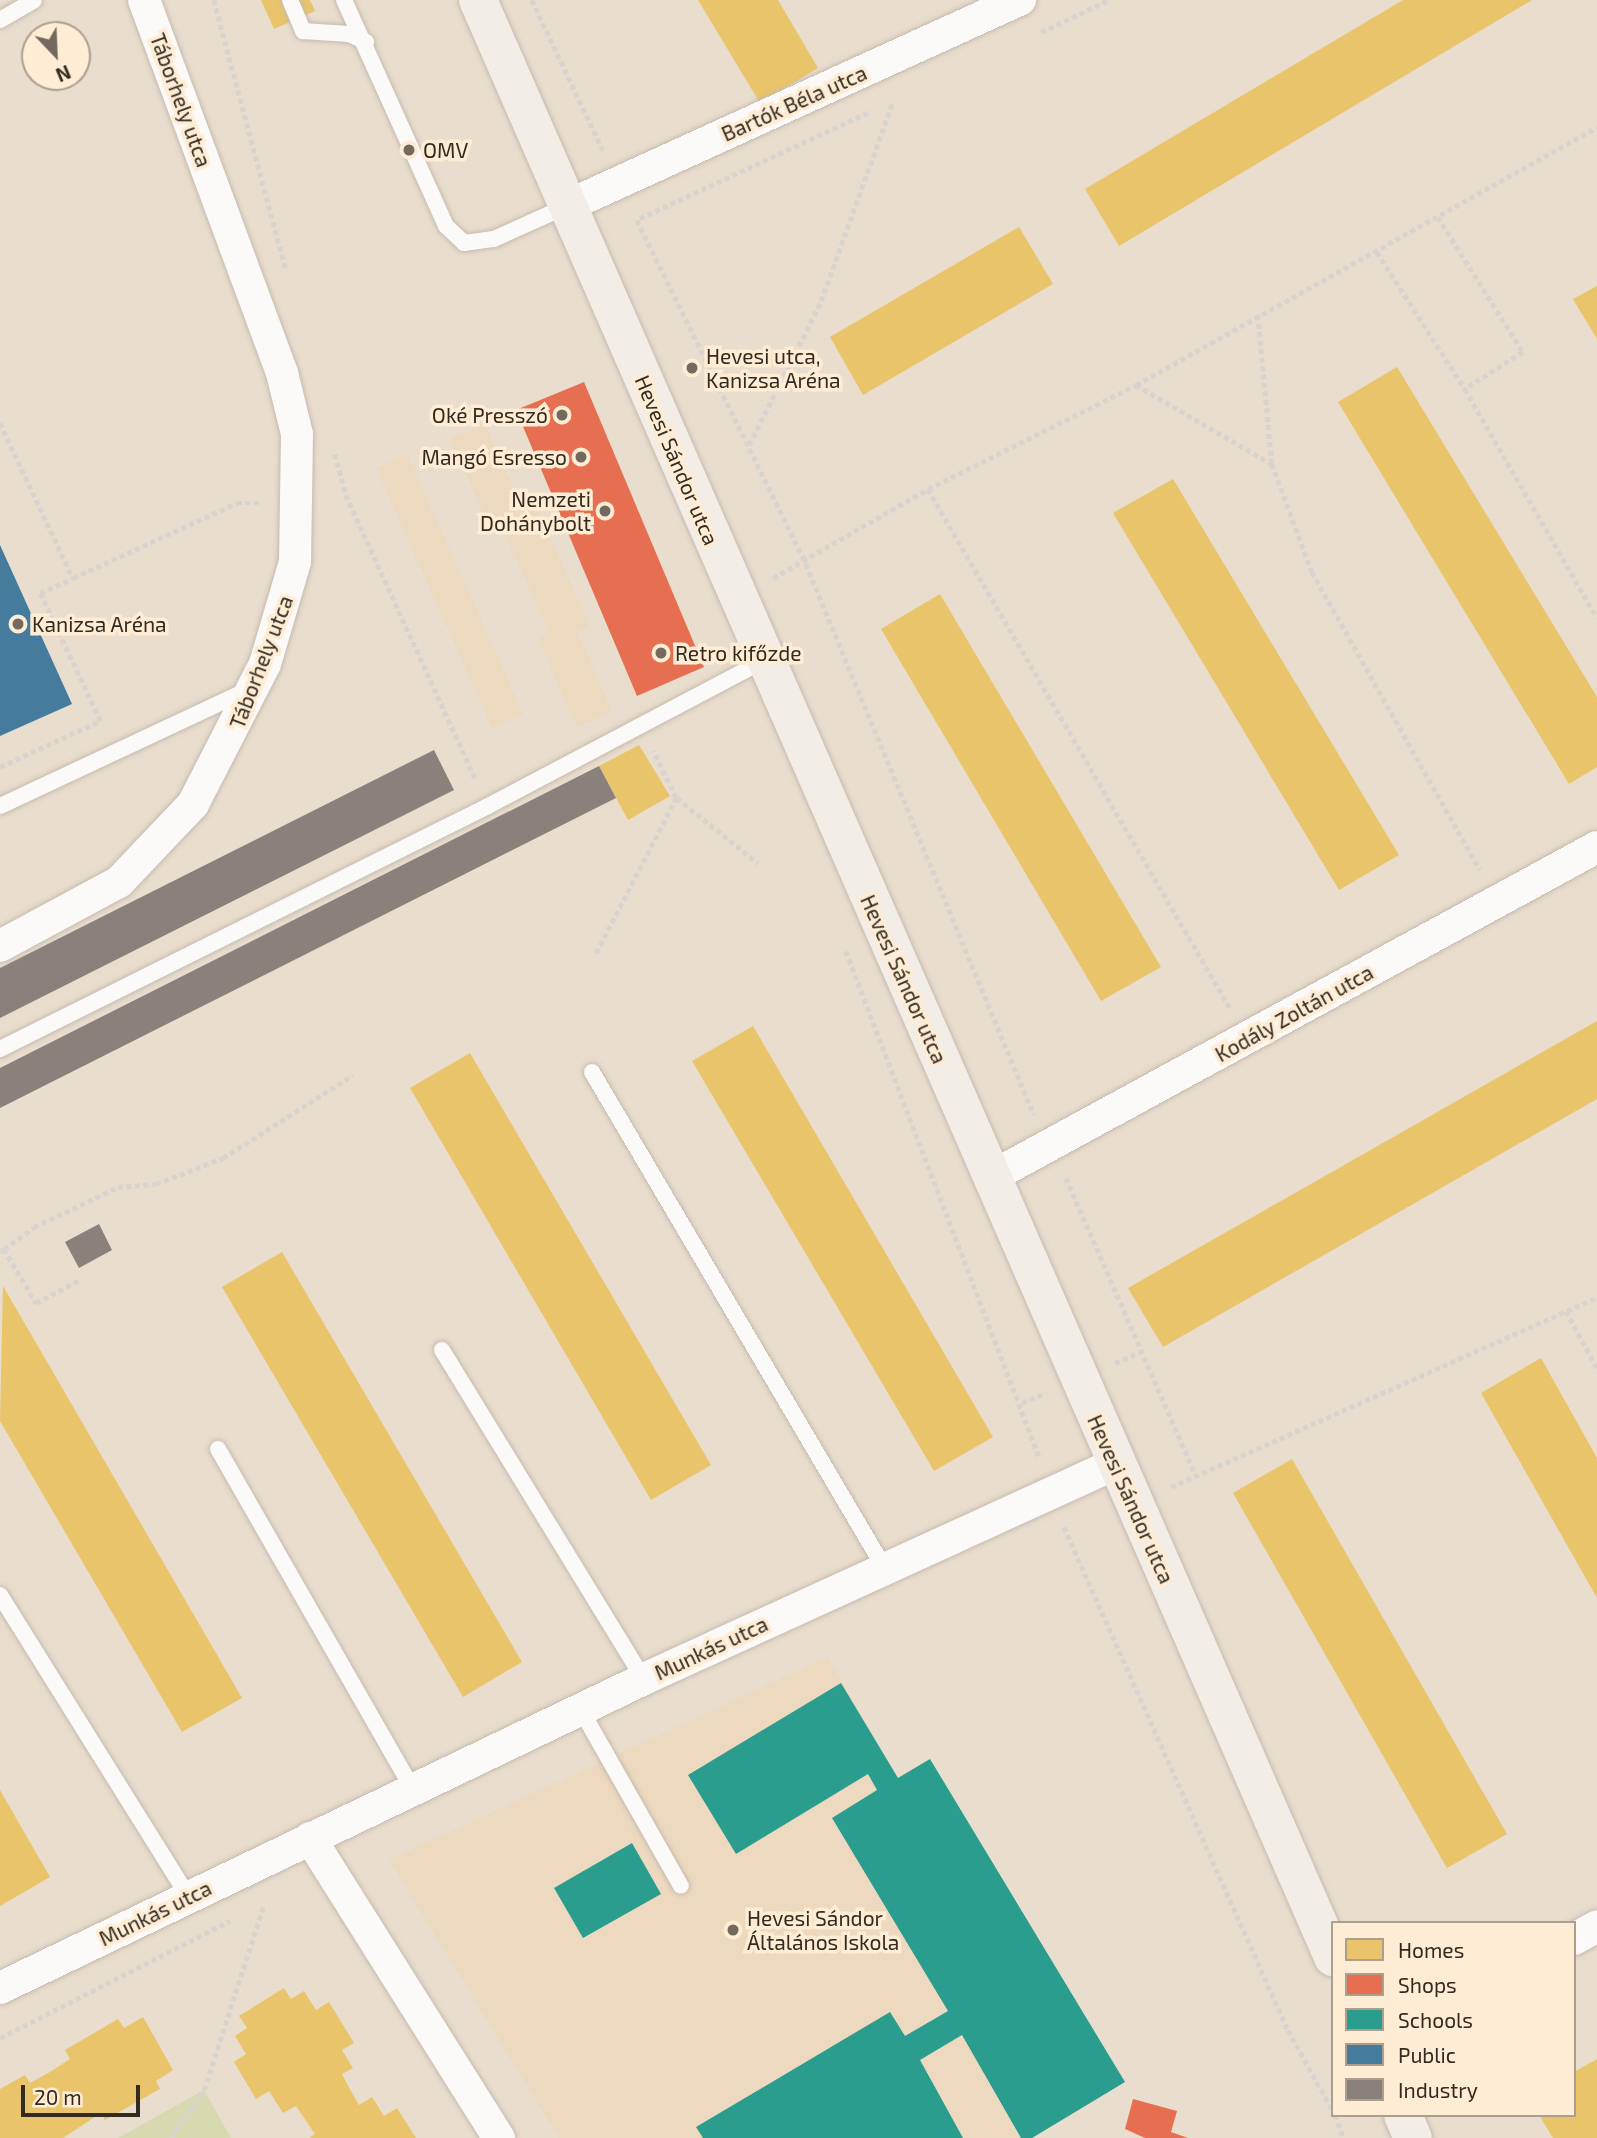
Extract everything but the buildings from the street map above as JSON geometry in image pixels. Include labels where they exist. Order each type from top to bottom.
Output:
[{"type":"main road","name":"Hevesi Sándor utca","points":[[478,0],[1132,1504],[1331,1953]]},
{"type":"main road","points":[[1404,2117],[1413,2138]]},
{"type":"street","name":"Táborhely utca","points":[[0,946],[119,882],[158,846],[222,756],[285,611],[300,503],[297,434],[282,373],[144,0]]},
{"type":"street","name":"Bartók Béla utca","points":[[567,206],[1020,0]]},
{"type":"street","name":"Kodály Zoltán utca","points":[[991,1177],[1050,1130],[1597,847]]},
{"type":"street","name":"Munkás utca","points":[[0,1988],[412,1788],[1115,1464]]},
{"type":"street","points":[[310,1838],[499,2138]]},
{"type":"street","points":[[1576,1938],[1597,1926]]},
{"type":"lane","points":[[0,20],[34,0]]},
{"type":"lane","points":[[290,0],[303,31],[349,33],[366,42]]},
{"type":"lane","points":[[344,0],[366,42],[446,226],[464,243],[494,239],[567,206]]},
{"type":"lane","points":[[0,1048],[488,806],[765,660]]},
{"type":"lane","points":[[0,806],[254,687]]},
{"type":"lane","points":[[592,1072],[885,1569]]},
{"type":"lane","points":[[442,1350],[644,1679]]},
{"type":"lane","points":[[218,1449],[412,1788]]},
{"type":"lane","points":[[0,1595],[189,1896]]},
{"type":"lane","points":[[581,1710],[681,1886]]},
{"type":"path","points":[[214,0],[289,281]]},
{"type":"path","points":[[532,0],[618,182]]},
{"type":"path","points":[[1037,34],[1109,0]]},
{"type":"path","points":[[905,96],[637,220],[806,564],[1037,1121],[1050,1130],[1196,1476]]},
{"type":"path","points":[[748,446],[821,300],[892,101]]},
{"type":"path","points":[[735,594],[806,564],[928,489],[1136,385],[1258,314],[1377,252],[1597,127]]},
{"type":"path","points":[[1438,217],[1523,352],[1465,389]]},
{"type":"path","points":[[1377,252],[1465,389],[1597,618]]},
{"type":"path","points":[[1258,314],[1272,464],[1312,572],[1482,872]]},
{"type":"path","points":[[1136,385],[1272,464]]},
{"type":"path","points":[[0,422],[73,578]]},
{"type":"path","points":[[331,442],[346,495],[488,806]]},
{"type":"path","points":[[928,489],[1233,1013]]},
{"type":"path","points":[[0,767],[100,721],[40,593],[237,503],[300,503],[346,495]]},
{"type":"path","points":[[641,726],[676,798],[758,863]]},
{"type":"path","points":[[596,953],[676,798]]},
{"type":"path","points":[[1470,879],[1493,866]]},
{"type":"path","points":[[843,941],[1051,1492],[1288,2030],[1331,2108]]},
{"type":"path","points":[[1222,1020],[1244,1007]]},
{"type":"path","points":[[79,1280],[36,1303],[2,1251],[34,1227],[118,1187],[156,1184],[223,1158],[353,1075]]},
{"type":"path","points":[[1132,1504],[1597,1297]]},
{"type":"path","points":[[1566,1311],[1597,1368]]},
{"type":"path","points":[[252,1910],[275,1899]]},
{"type":"path","points":[[170,2138],[204,2090],[264,1904]]},
{"type":"path","points":[[0,2038],[240,1916]]},
{"type":"path","points":[[1336,2117],[1344,2138]]},
{"type":"shaded area","points":[[485,424],[520,503],[532,498],[590,626],[577,632],[612,711],[577,727],[538,638],[549,632],[499,521],[489,526],[450,439]]},
{"type":"shaded area","points":[[407,454],[523,714],[492,728],[376,468]]},
{"type":"shaded area","name":"Hevesi Sándor Általános Iskola","points":[[828,1657],[897,1777],[930,1759],[1125,2082],[1032,2138],[559,2138],[389,1860]]},
{"type":"green space","points":[[204,2090],[231,2138],[118,2138]]},
{"type":"place","name":"OMV","points":[[409,150]]},
{"type":"place","name":"Hevesi utca, Kanizsa Aréna","points":[[692,368]]},
{"type":"place","name":"Oké Presszó","points":[[562,415]]},
{"type":"place","name":"Mangó Esresso","points":[[581,457]]},
{"type":"place","name":"Nemzeti Dohánybolt","points":[[605,511]]},
{"type":"place","name":"Kanizsa Aréna","points":[[18,624]]},
{"type":"place","name":"Retro kifőzde","points":[[661,653]]},
{"type":"place","name":"Hevesi Sándor Általános Iskola","points":[[733,1930]]}]
